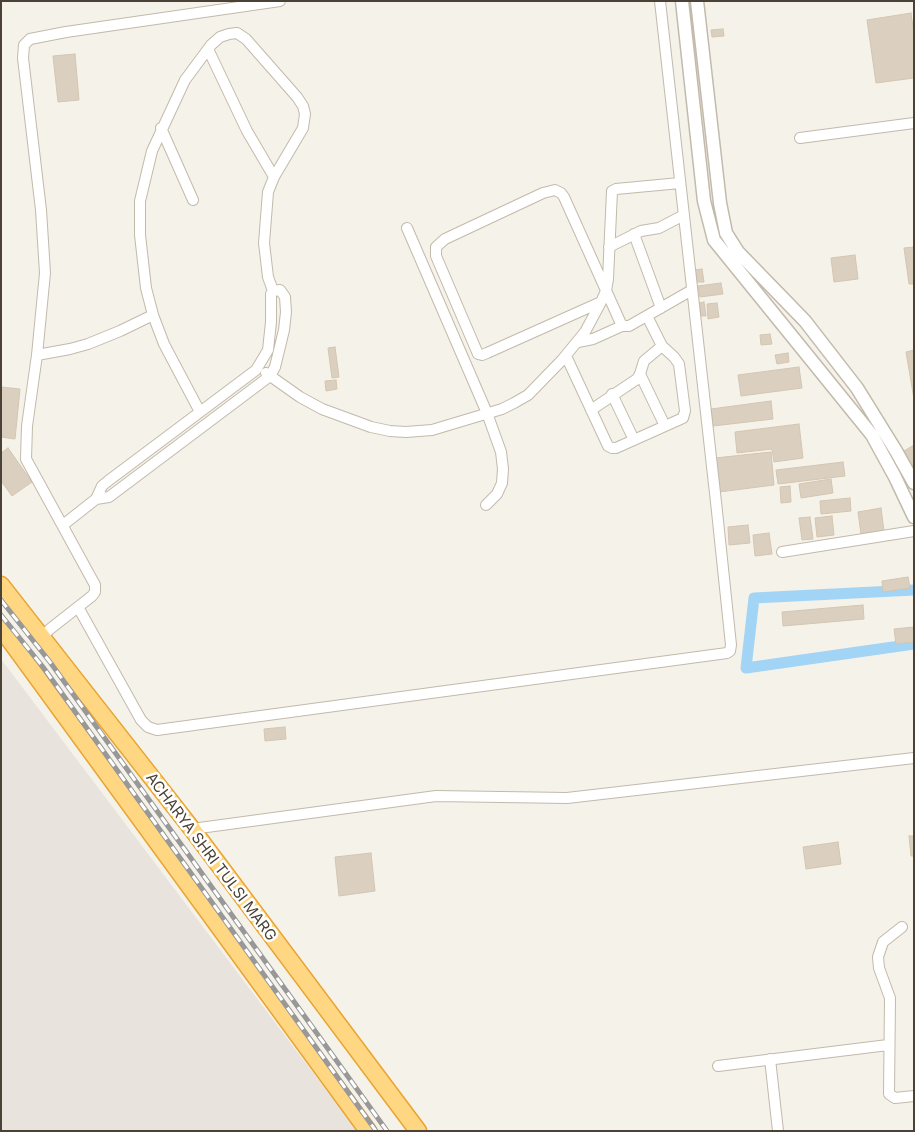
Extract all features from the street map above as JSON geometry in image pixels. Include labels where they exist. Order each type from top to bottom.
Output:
[{"type":"highway","name":"ACHARYA SHRI TULSI MARG","points":[[1,585],[192,829],[418,1131]]},
{"type":"highway","points":[[1,628],[368,1131]]},
{"type":"street","points":[[42,637],[92,596],[95,592],[95,585],[26,458],[27,426],[37,355],[45,255],[23,58],[24,45],[30,39],[66,32],[280,1]]},
{"type":"street","points":[[78,607],[141,720],[148,727],[157,730],[728,652],[732,645],[660,1]]},
{"type":"street","points":[[682,1],[704,201],[714,240],[872,435],[914,517]]},
{"type":"street","points":[[697,1],[720,203],[726,234],[738,252],[804,321],[856,388],[914,483]]},
{"type":"street","points":[[63,525],[96,499],[102,486],[108,481],[248,377],[268,350],[271,322],[270,300],[273,291],[268,276],[264,243],[268,192],[274,177],[303,128],[305,120],[303,106],[297,97],[242,35],[229,34],[220,38],[208,49],[185,80],[152,151],[140,201],[140,235],[146,288],[153,314],[164,344],[200,412]]},
{"type":"street","points":[[208,49],[247,131],[274,177]]},
{"type":"street","points":[[800,138],[914,124]]},
{"type":"street","points":[[162,128],[193,200]]},
{"type":"street","points":[[258,366],[300,397],[322,409],[371,427],[390,431],[432,430],[502,409],[528,395],[566,356],[592,322],[606,291],[610,193],[613,190],[680,183]]},
{"type":"street","points":[[601,302],[487,353],[478,354],[436,256],[436,247],[445,239],[543,193],[555,190],[564,197],[622,326]]},
{"type":"street","points":[[609,247],[644,230],[659,228],[684,215]]},
{"type":"street","points":[[406,228],[487,413],[501,452],[503,469],[500,488],[492,501],[486,505]]},
{"type":"street","points":[[634,234],[661,308]]},
{"type":"street","points":[[96,499],[109,497],[270,376],[275,367],[280,349],[286,312],[282,292],[277,289],[273,291]]},
{"type":"street","points":[[578,342],[593,339],[622,326],[629,326],[692,290]]},
{"type":"street","points":[[37,355],[88,344],[120,331],[153,314]]},
{"type":"street","points":[[566,356],[608,446],[616,448],[683,418],[685,411],[679,364],[662,346],[646,316]]},
{"type":"street","points":[[591,410],[612,394],[631,383],[640,374],[644,361],[662,346]]},
{"type":"street","points":[[640,374],[665,426]]},
{"type":"street","points":[[612,394],[634,440]]},
{"type":"street","points":[[782,552],[914,531]]},
{"type":"street","points":[[192,829],[436,796],[573,797],[914,758]]},
{"type":"street","points":[[902,927],[883,942],[878,957],[879,968],[890,998],[888,1045],[890,1094],[895,1098],[914,1096]]},
{"type":"street","points":[[718,1066],[888,1045]]},
{"type":"street","points":[[770,1059],[778,1131]]},
{"type":"shaded area","points":[[1,659],[357,1131],[1,1131]]},
{"type":"building","points":[[911,13],[914,34],[914,78],[876,83],[867,20]]},
{"type":"building","points":[[723,29],[724,36],[712,37],[711,30]]},
{"type":"building","points":[[75,54],[79,100],[58,102],[53,56]]},
{"type":"building","points":[[914,247],[914,284],[909,284],[904,248]]},
{"type":"building","points":[[855,255],[858,279],[834,282],[831,258]]},
{"type":"building","points":[[702,269],[704,282],[696,282],[694,270]]},
{"type":"building","points":[[721,283],[723,294],[700,297],[698,286]]},
{"type":"building","points":[[704,302],[706,316],[701,316],[699,303]]},
{"type":"building","points":[[717,303],[719,317],[708,319],[707,304]]},
{"type":"building","points":[[770,334],[772,344],[761,345],[760,335]]},
{"type":"building","points":[[335,347],[339,377],[332,378],[328,348]]},
{"type":"building","points":[[914,350],[914,399],[906,352]]},
{"type":"building","points":[[788,353],[789,362],[777,364],[775,355]]},
{"type":"building","points":[[799,367],[802,388],[741,396],[738,375]]},
{"type":"building","points":[[336,380],[337,389],[326,391],[325,381]]},
{"type":"building","points":[[1,387],[20,389],[15,439],[1,437]]},
{"type":"building","points":[[771,401],[773,419],[713,426],[711,409]]},
{"type":"building","points":[[799,424],[803,458],[774,462],[772,449],[737,453],[735,432]]},
{"type":"building","points":[[914,445],[914,468],[904,451]]},
{"type":"building","points":[[8,448],[32,482],[12,496],[1,481],[1,453]]},
{"type":"building","points":[[771,452],[774,485],[719,492],[715,458]]},
{"type":"building","points":[[843,462],[845,476],[778,484],[776,470]]},
{"type":"building","points":[[831,479],[833,493],[801,498],[799,484]]},
{"type":"building","points":[[790,486],[791,502],[781,503],[780,487]]},
{"type":"building","points":[[850,498],[851,511],[821,514],[820,501]]},
{"type":"building","points":[[881,508],[884,531],[861,534],[858,512]]},
{"type":"building","points":[[832,516],[834,535],[817,537],[815,518]]},
{"type":"building","points":[[810,517],[813,539],[802,540],[799,518]]},
{"type":"building","points":[[748,525],[750,543],[729,545],[728,527]]},
{"type":"building","points":[[769,533],[772,554],[755,556],[753,535]]},
{"type":"building","points":[[908,577],[910,588],[883,592],[882,581]]},
{"type":"building","points":[[863,605],[864,619],[783,626],[782,612]]},
{"type":"building","points":[[914,627],[914,642],[896,644],[894,629]]},
{"type":"building","points":[[285,727],[286,739],[265,741],[264,729]]},
{"type":"building","points":[[909,836],[914,836],[914,856],[911,856]]},
{"type":"building","points":[[838,842],[841,864],[806,869],[803,847]]},
{"type":"building","points":[[371,853],[375,891],[339,896],[335,857]]},
{"type":"waterway","points":[[914,590],[754,598],[746,668],[914,644]]},
{"type":"railway","points":[[1,600],[50,662],[387,1131]]},
{"type":"railway","points":[[1,615],[43,667],[376,1131]]}]
